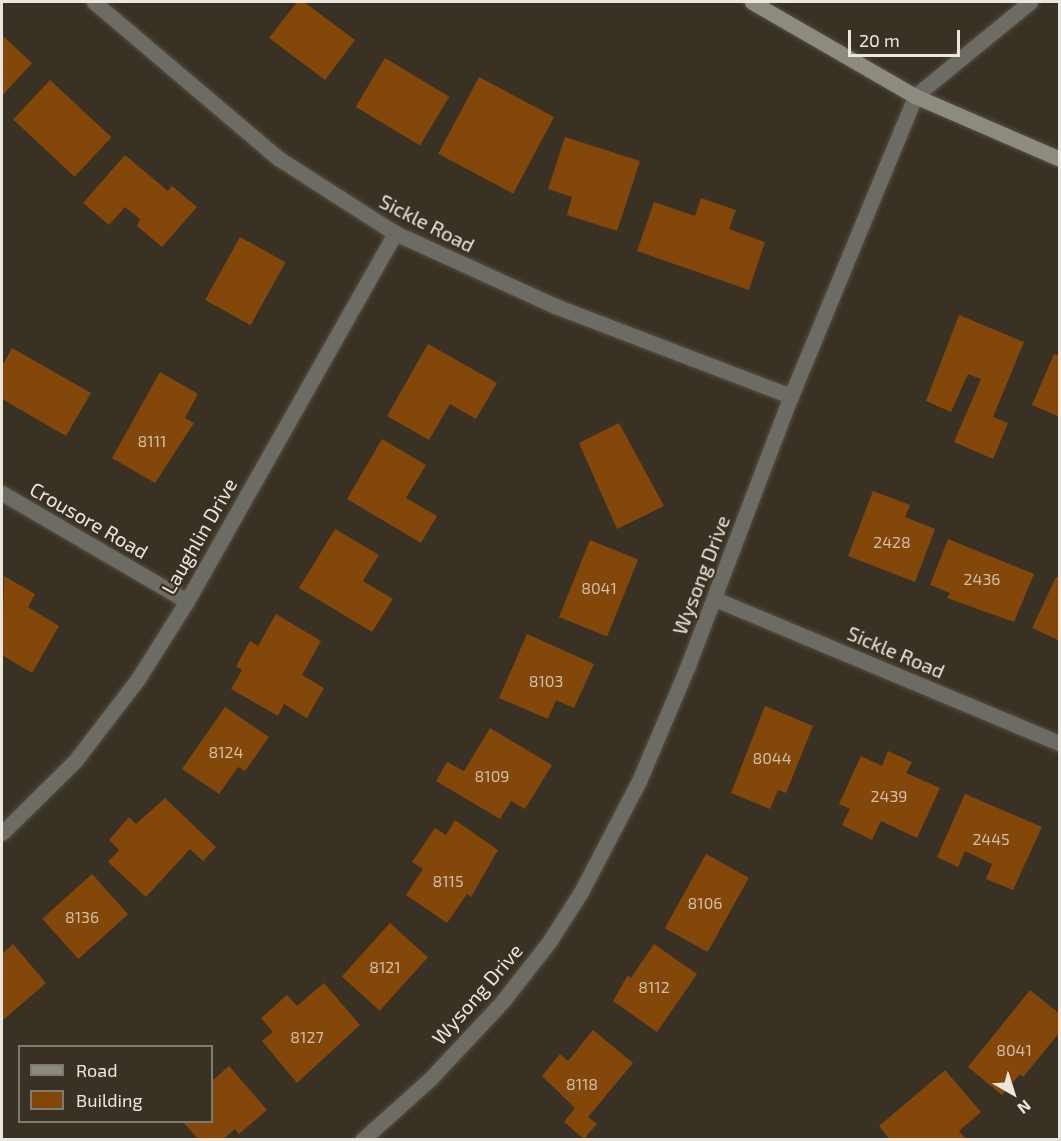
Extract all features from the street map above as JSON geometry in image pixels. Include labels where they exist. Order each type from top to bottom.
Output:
[{"type":"main road","points":[[752,2],[915,96],[1059,159]]},
{"type":"street","name":"Sickle Road","points":[[94,2],[278,158],[395,233],[555,306],[791,396]]},
{"type":"street","name":"Wysong Drive","points":[[362,1140],[430,1079],[502,1002],[549,942],[591,874],[639,781],[715,599],[791,396],[915,96],[1028,2]]},
{"type":"street","name":"Laughlin Drive","points":[[2,833],[75,761],[138,678],[187,600],[395,233]]},
{"type":"street","name":"Crousore Road","points":[[2,493],[187,600]]},
{"type":"street","name":"Sickle Road","points":[[715,599],[1059,743]]},
{"type":"building","points":[[297,2],[304,2],[355,40],[325,80],[269,38]]},
{"type":"building","points":[[2,35],[32,63],[2,96]]},
{"type":"building","points":[[385,58],[449,97],[420,145],[356,107]]},
{"type":"building","points":[[479,77],[554,117],[513,194],[438,154]]},
{"type":"building","points":[[50,80],[111,137],[75,177],[13,119]]},
{"type":"building","points":[[565,137],[640,161],[617,231],[567,215],[572,197],[548,189]]},
{"type":"building","points":[[125,155],[168,191],[172,186],[197,207],[162,247],[137,226],[140,219],[125,207],[109,225],[83,203]]},
{"type":"building","points":[[701,198],[736,210],[729,229],[765,242],[749,290],[637,251],[654,202],[695,216]]},
{"type":"building","points":[[240,237],[285,262],[251,325],[205,300]]},
{"type":"building","points":[[959,315],[1024,342],[993,417],[1008,423],[993,459],[954,442],[981,379],[968,374],[951,412],[926,401]]},
{"type":"building","points":[[428,344],[497,383],[476,419],[450,404],[429,440],[387,416]]},
{"type":"building","points":[[12,348],[91,393],[66,436],[2,399],[2,366]]},
{"type":"building","points":[[1054,354],[1060,356],[1060,417],[1032,405]]},
{"type":"building","points":[[160,372],[198,394],[185,418],[194,423],[155,483],[112,458]]},
{"type":"building","points":[[619,423],[664,506],[617,529],[579,443]]},
{"type":"building","points":[[382,439],[426,465],[406,498],[437,516],[421,543],[347,499]]},
{"type":"building","points":[[873,491],[910,505],[905,517],[935,529],[915,582],[848,556]]},
{"type":"building","points":[[335,529],[379,555],[363,581],[393,599],[372,632],[299,588]]},
{"type":"building","points":[[948,539],[1034,574],[1014,622],[947,598],[950,593],[930,585]]},
{"type":"building","points":[[590,540],[638,559],[607,636],[559,617]]},
{"type":"building","points":[[4,576],[35,594],[28,607],[59,626],[32,673],[2,655]]},
{"type":"building","points":[[1056,577],[1060,578],[1060,641],[1032,628]]},
{"type":"building","points":[[276,614],[321,641],[302,675],[324,688],[307,718],[284,704],[278,716],[231,689],[242,670],[236,666],[250,641],[258,646]]},
{"type":"building","points":[[527,634],[594,664],[574,708],[556,700],[548,719],[499,698]]},
{"type":"building","points":[[765,706],[813,726],[786,793],[778,790],[770,809],[731,793]]},
{"type":"building","points":[[225,707],[269,737],[245,771],[238,767],[219,794],[182,769]]},
{"type":"building","points":[[490,728],[552,765],[525,809],[511,801],[500,819],[436,781],[447,762],[464,771]]},
{"type":"building","points":[[888,751],[912,762],[906,773],[940,788],[917,838],[881,821],[872,840],[842,825],[850,809],[839,804],[861,756],[882,766]]},
{"type":"building","points":[[965,794],[1042,827],[1013,890],[986,879],[992,864],[965,851],[958,867],[937,857]]},
{"type":"building","points":[[165,798],[216,847],[203,861],[190,849],[146,897],[108,862],[119,850],[109,840],[129,817],[136,824]]},
{"type":"building","points":[[455,820],[498,850],[471,897],[467,894],[447,923],[406,895],[423,869],[412,862],[435,828],[446,835]]},
{"type":"building","points":[[706,854],[749,878],[708,952],[665,928]]},
{"type":"building","points":[[92,874],[128,914],[78,959],[42,919]]},
{"type":"building","points":[[390,923],[428,957],[380,1011],[342,977]]},
{"type":"building","points":[[13,944],[46,983],[2,1021],[2,954]]},
{"type":"building","points":[[654,944],[697,974],[657,1032],[613,1001],[628,975],[631,978]]},
{"type":"building","points":[[324,983],[360,1025],[297,1083],[262,1041],[273,1032],[261,1018],[287,995],[297,1006]]},
{"type":"building","points":[[1030,990],[1060,1014],[1060,1032],[1023,1077],[1020,1074],[1002,1095],[968,1067]]},
{"type":"building","points":[[593,1030],[633,1063],[588,1117],[597,1124],[584,1139],[564,1122],[575,1108],[542,1076],[560,1054],[568,1061]]},
{"type":"building","points":[[229,1066],[267,1110],[239,1134],[235,1129],[222,1140],[199,1140],[184,1123],[213,1123],[213,1080]]},
{"type":"building","points":[[945,1070],[981,1112],[959,1131],[967,1140],[890,1140],[879,1126]]}]
